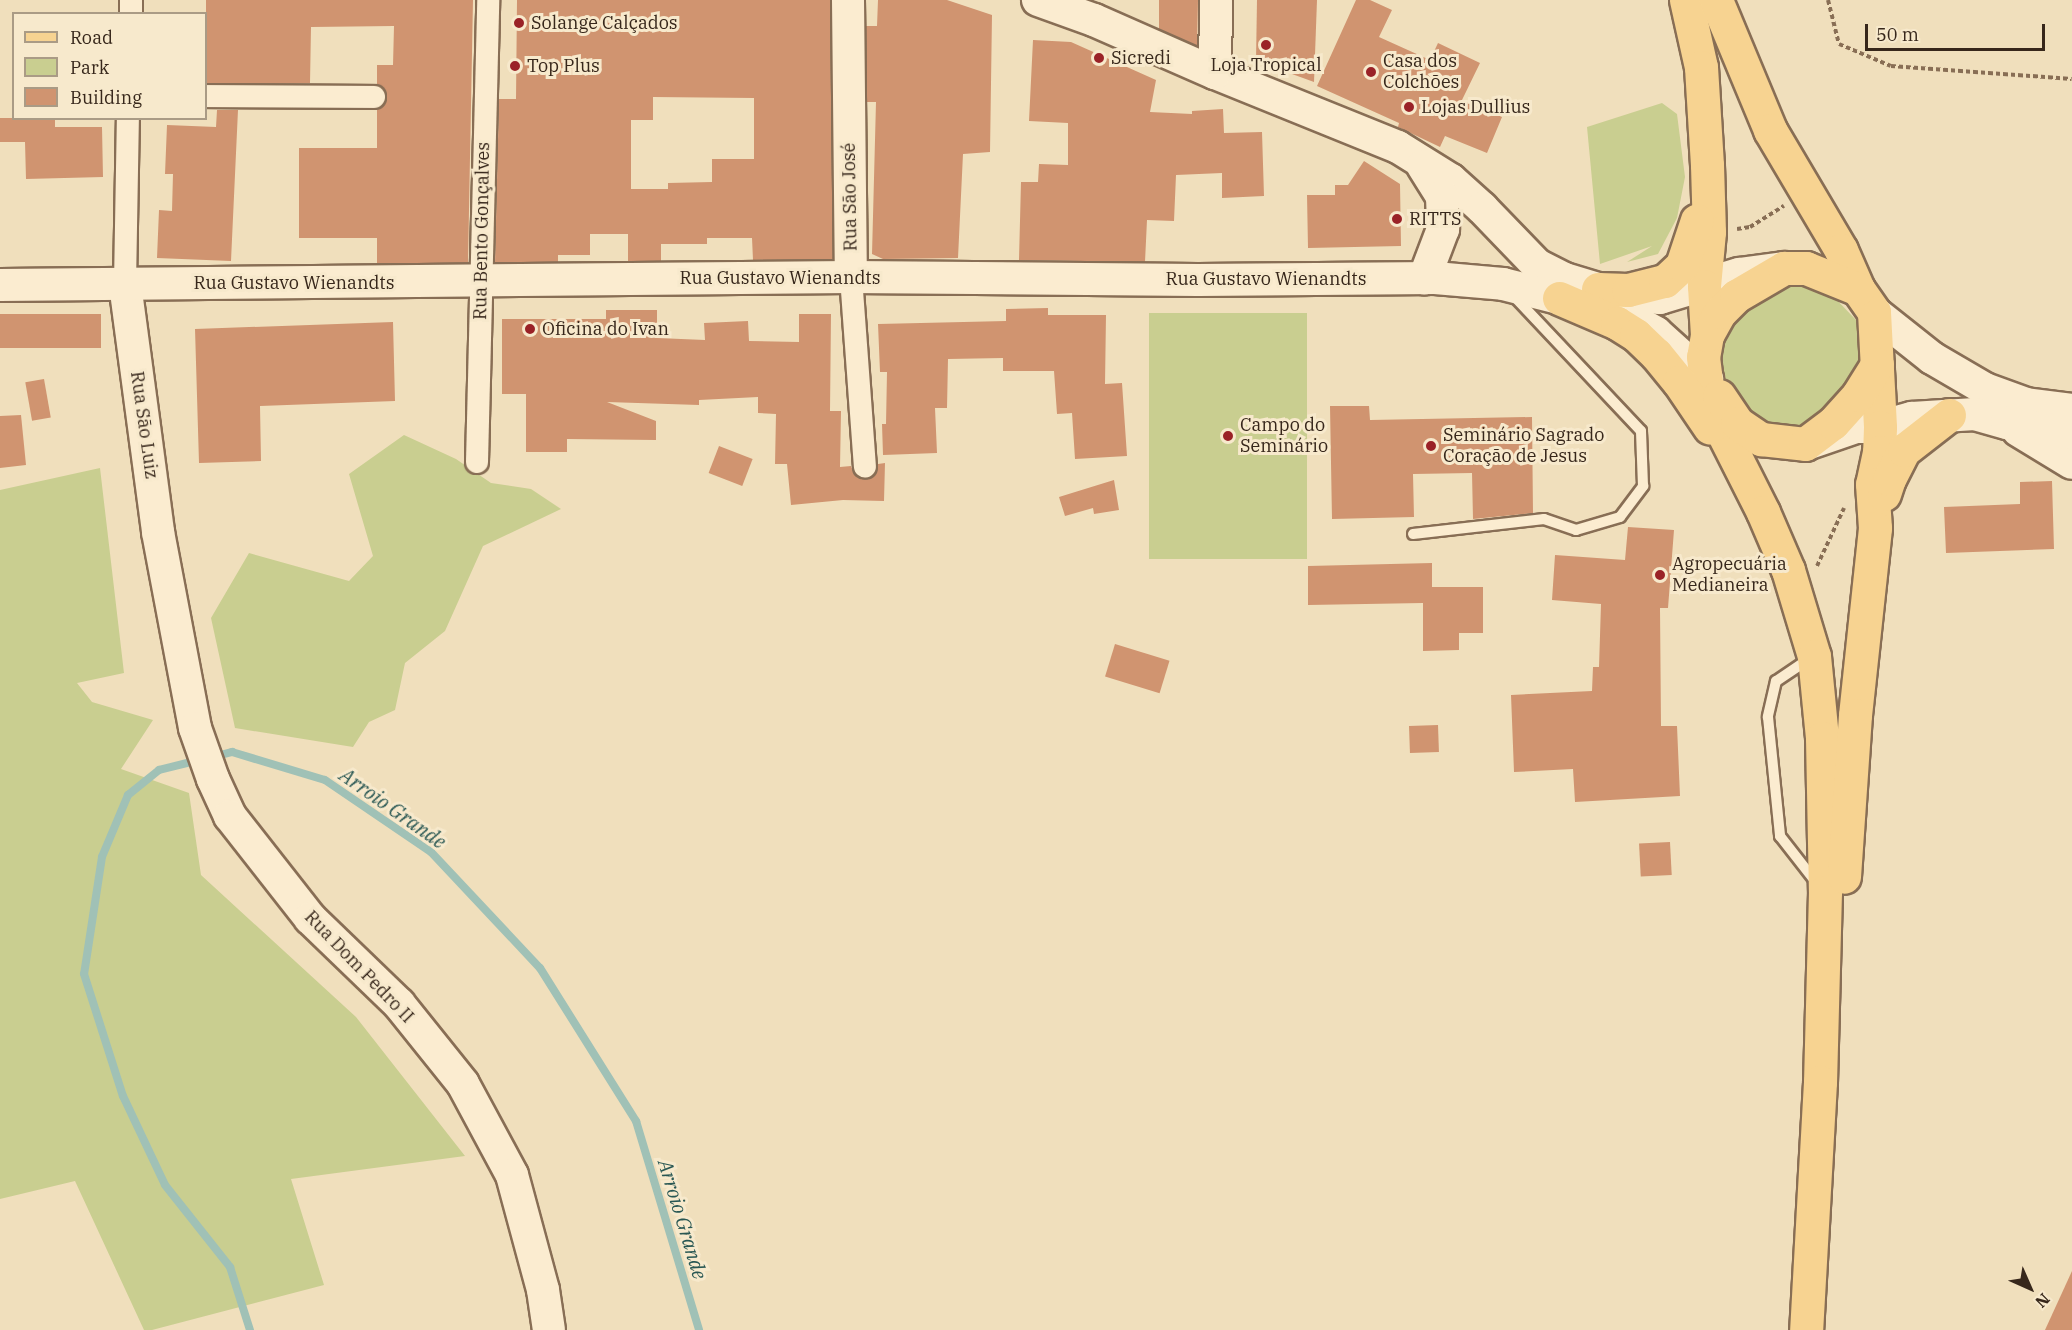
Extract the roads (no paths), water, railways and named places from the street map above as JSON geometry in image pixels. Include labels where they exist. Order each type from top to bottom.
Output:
[{"type":"main road","name":"Rua São José","points":[[848,0],[850,277]]},
{"type":"main road","points":[[1038,0],[1094,20],[1215,73],[1398,147],[1451,180],[1562,289],[1617,323],[1656,354],[1679,382],[1763,512]]},
{"type":"main road","points":[[1215,73],[1216,0]]},
{"type":"main road","points":[[1686,0],[1701,67],[1707,165],[1709,232],[1704,286],[1707,335],[1703,357],[1709,405],[1763,512],[1792,585],[1814,656],[1822,738],[1825,892],[1820,1082],[1806,1330]]},
{"type":"main road","points":[[1716,0],[1770,130],[1841,250],[1866,300],[1877,364],[1880,427],[1879,452],[1872,484],[1875,528]]},
{"type":"main road","points":[[1420,160],[1442,196],[1443,229],[1424,279]]},
{"type":"main road","points":[[1562,289],[1628,290],[1665,281],[1682,265],[1694,232],[1707,165]]},
{"type":"main road","points":[[1598,289],[1635,298],[1660,298],[1739,274],[1784,268],[1806,268],[1866,300],[1932,358],[2016,409],[2072,433]]},
{"type":"main road","points":[[1707,335],[1720,312],[1736,296],[1784,268]]},
{"type":"main road","name":"Rua Gustavo Wienandts","points":[[0,285],[850,277],[1424,279],[1562,289]]},
{"type":"main road","name":"Rua São Luiz","points":[[124,284],[158,532],[195,728],[213,779]]},
{"type":"main road","points":[[1562,289],[1644,325],[1672,346],[1707,379],[1737,423],[1761,439],[1805,444],[1856,427],[1880,427],[1912,418],[2016,409],[2072,410]]},
{"type":"main road","points":[[1805,444],[1833,423],[1851,403],[1877,364]]},
{"type":"main road","points":[[2016,409],[2072,421]]},
{"type":"main road","points":[[2016,409],[2072,463]]},
{"type":"main road","points":[[1820,1082],[1840,933],[1855,715],[1875,528],[1889,479],[1904,450],[1949,415]]},
{"type":"main road","name":"Rua Dom Pedro II","points":[[213,779],[230,816],[310,918],[399,1004],[463,1084],[512,1175],[543,1290],[549,1330]]},
{"type":"street","name":"Rua Bento Gonçalves","points":[[477,462],[488,0]]},
{"type":"street","points":[[207,96],[374,97]]},
{"type":"street","name":"Rua São Luiz","points":[[124,284],[128,120]]},
{"type":"street","name":"Rua São José","points":[[850,277],[865,466]]},
{"type":"lane","points":[[1413,534],[1544,519],[1575,530],[1620,517],[1643,486],[1641,431],[1503,284]]},
{"type":"lane","points":[[1814,656],[1776,681],[1768,717],[1780,836],[1825,892]]},
{"type":"waterway","name":"Arroio Grande","points":[[213,757],[232,752],[325,780],[431,852],[540,968],[636,1121],[699,1330]]},
{"type":"waterway","name":"Arroio Grande","points":[[199,760],[159,770],[128,795],[102,857],[84,974],[123,1096],[165,1185],[230,1267],[250,1330]]},
{"type":"place","name":"Solange Calçados","points":[[519,23]]},
{"type":"place","name":"Loja Tropical","points":[[1266,45]]},
{"type":"place","name":"Sicredi","points":[[1099,58]]},
{"type":"place","name":"Top Plus","points":[[515,66]]},
{"type":"place","name":"Casa dos Colchões","points":[[1371,72]]},
{"type":"place","name":"Lojas Dullius","points":[[1409,107]]},
{"type":"place","name":"RITTS","points":[[1397,219]]},
{"type":"place","name":"Oficina do Ivan","points":[[530,329]]},
{"type":"place","name":"Campo do Seminário","points":[[1228,436]]},
{"type":"place","name":"Seminário Sagrado Coração de Jesus","points":[[1431,446]]},
{"type":"place","name":"Agropecuária Medianeira","points":[[1660,575]]}]
